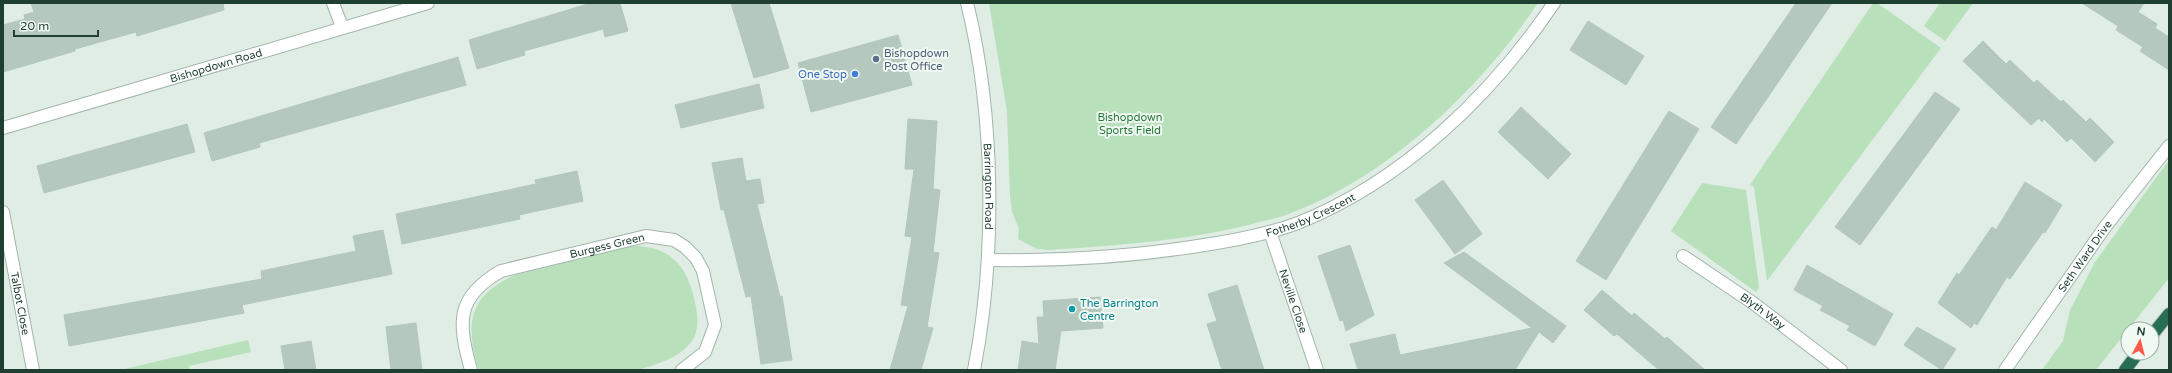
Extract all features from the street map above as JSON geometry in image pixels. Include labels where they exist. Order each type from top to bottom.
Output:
[{"type":"highway","points":[[2160,325],[2169,314]]},
{"type":"highway","points":[[2125,370],[2132,361]]},
{"type":"street","points":[[333,3],[342,27]]},
{"type":"street","name":"Bishopdown Road","points":[[3,128],[342,27],[428,3]]},
{"type":"street","name":"Barrington Road","points":[[967,3],[982,89],[988,188],[989,260],[974,370]]},
{"type":"street","name":"Fotherby Crescent","points":[[989,260],[1069,260],[1116,256],[1227,242],[1270,232],[1298,223],[1367,188],[1430,143],[1505,67],[1554,3]]},
{"type":"street","name":"Seth Ward Drive","points":[[2005,370],[2105,226],[2169,146]]},
{"type":"street","name":"Talbot Close","points":[[3,212],[32,370]]},
{"type":"street","name":"Neville Close","points":[[1270,232],[1317,370]]},
{"type":"street","name":"Burgess Green","points":[[471,370],[462,328],[463,317],[474,291],[484,281],[501,271],[646,236],[674,240],[685,247],[696,258],[703,271],[715,325],[705,352],[695,362],[682,370]]},
{"type":"street","name":"Blyth Way","points":[[1683,256],[1753,303],[1841,370]]},
{"type":"green space","name":"Bishopdown Sports Field","points":[[989,3],[1538,3],[1489,67],[1430,126],[1397,153],[1363,177],[1327,197],[1282,216],[1205,234],[1153,241],[1049,250],[1037,249],[1018,239],[1019,229],[1012,212],[1010,196],[1007,111]]},
{"type":"green space","points":[[1873,3],[1877,3],[1941,48],[1767,281],[1754,187],[1750,185]]},
{"type":"green space","points":[[1940,3],[1973,3],[1945,41],[1924,26]]},
{"type":"green space","points":[[2169,160],[2169,278],[2135,321],[2120,321],[2120,340],[2096,370],[2042,370],[2063,341],[2070,310],[2095,262]]},
{"type":"green space","points":[[1702,183],[1746,190],[1759,287],[1756,292],[1671,231]]},
{"type":"green space","points":[[633,246],[659,250],[669,256],[684,271],[689,282],[696,307],[697,325],[694,338],[680,353],[667,360],[638,370],[479,370],[474,353],[472,324],[474,312],[480,301],[489,291],[518,274]]},
{"type":"green space","points":[[248,340],[251,352],[189,366],[190,370],[120,370]]},
{"type":"building","points":[[31,3],[223,3],[224,10],[137,36],[136,32],[75,49],[75,51],[3,72],[3,25],[25,19],[24,15],[34,12]]},
{"type":"building","points":[[591,3],[620,3],[628,31],[605,37],[603,29],[524,51],[525,55],[477,69],[469,40]]},
{"type":"building","points":[[731,3],[769,3],[789,68],[754,78]]},
{"type":"building","points":[[1796,3],[1832,3],[1736,144],[1711,127]]},
{"type":"building","points":[[2082,3],[2144,3],[2138,12],[2157,24],[2155,28],[2169,37],[2169,70],[2140,51],[2143,47],[2116,30],[2118,26]]},
{"type":"building","points":[[1588,21],[1644,56],[1626,85],[1570,50]]},
{"type":"building","name":"One Stop","points":[[898,35],[912,85],[811,112],[798,63]]},
{"type":"building","points":[[1983,41],[2006,64],[2010,60],[2034,83],[2037,80],[2061,102],[2063,100],[2086,122],[2090,118],[2114,142],[2095,162],[2071,138],[2067,142],[2044,119],[2042,122],[2039,118],[2031,125],[1963,61]]},
{"type":"building","points":[[458,57],[466,85],[259,143],[260,147],[212,161],[204,133]]},
{"type":"building","points":[[759,84],[764,108],[681,128],[675,105]]},
{"type":"building","points":[[1935,92],[1960,109],[1860,245],[1835,227]]},
{"type":"building","points":[[1521,107],[1571,154],[1548,179],[1498,132]]},
{"type":"building","points":[[1669,111],[1699,129],[1606,280],[1576,261]]},
{"type":"building","points":[[908,119],[937,121],[933,189],[940,190],[933,252],[939,253],[927,327],[933,328],[921,370],[890,370],[908,306],[901,305],[912,237],[905,236],[914,169],[905,169]]},
{"type":"building","points":[[187,124],[195,152],[44,193],[37,166]]},
{"type":"building","points":[[742,158],[746,181],[760,179],[764,203],[757,204],[780,297],[782,296],[792,360],[761,364],[751,296],[746,297],[724,210],[721,210],[712,163]]},
{"type":"building","points":[[577,171],[583,201],[519,215],[520,219],[402,244],[396,214],[536,184],[535,180]]},
{"type":"building","points":[[1443,180],[1482,234],[1455,254],[1415,200]]},
{"type":"building","points":[[2025,182],[2062,205],[2045,233],[2043,232],[2010,279],[2007,277],[1977,325],[1974,323],[1971,328],[1938,303],[1957,273],[1959,275],[1992,227],[1996,230]]},
{"type":"building","points":[[383,230],[392,274],[242,305],[244,313],[69,346],[64,315],[262,279],[261,271],[356,251],[353,236]]},
{"type":"building","points":[[1350,245],[1374,315],[1346,331],[1343,320],[1340,321],[1318,256]]},
{"type":"building","points":[[1464,252],[1566,326],[1553,343],[1539,332],[1515,370],[1358,370],[1350,344],[1395,334],[1400,355],[1532,328],[1444,263]]},
{"type":"building","points":[[1807,265],[1893,314],[1875,346],[1847,330],[1850,326],[1820,310],[1823,306],[1794,290]]},
{"type":"building","points":[[1237,285],[1264,370],[1222,370],[1207,324],[1217,321],[1208,294]]},
{"type":"building","points":[[1602,290],[1632,316],[1634,313],[1665,339],[1667,337],[1705,370],[1659,370],[1617,334],[1614,336],[1584,310]]},
{"type":"building","name":"The Barrington Centre","points":[[1100,297],[1103,328],[1061,331],[1055,370],[1018,370],[1022,341],[1039,344],[1037,317],[1044,317],[1043,301]]},
{"type":"building","points":[[416,323],[422,370],[391,370],[386,327]]},
{"type":"building","points":[[1917,327],[1956,349],[1942,370],[1904,345]]},
{"type":"building","points":[[311,341],[316,370],[285,370],[281,346]]},
{"type":"place","name":"Bishopdown Post Office","points":[[876,59]]},
{"type":"place","name":"One Stop","points":[[855,74]]},
{"type":"place","name":"The Barrington Centre","points":[[1072,309]]}]
